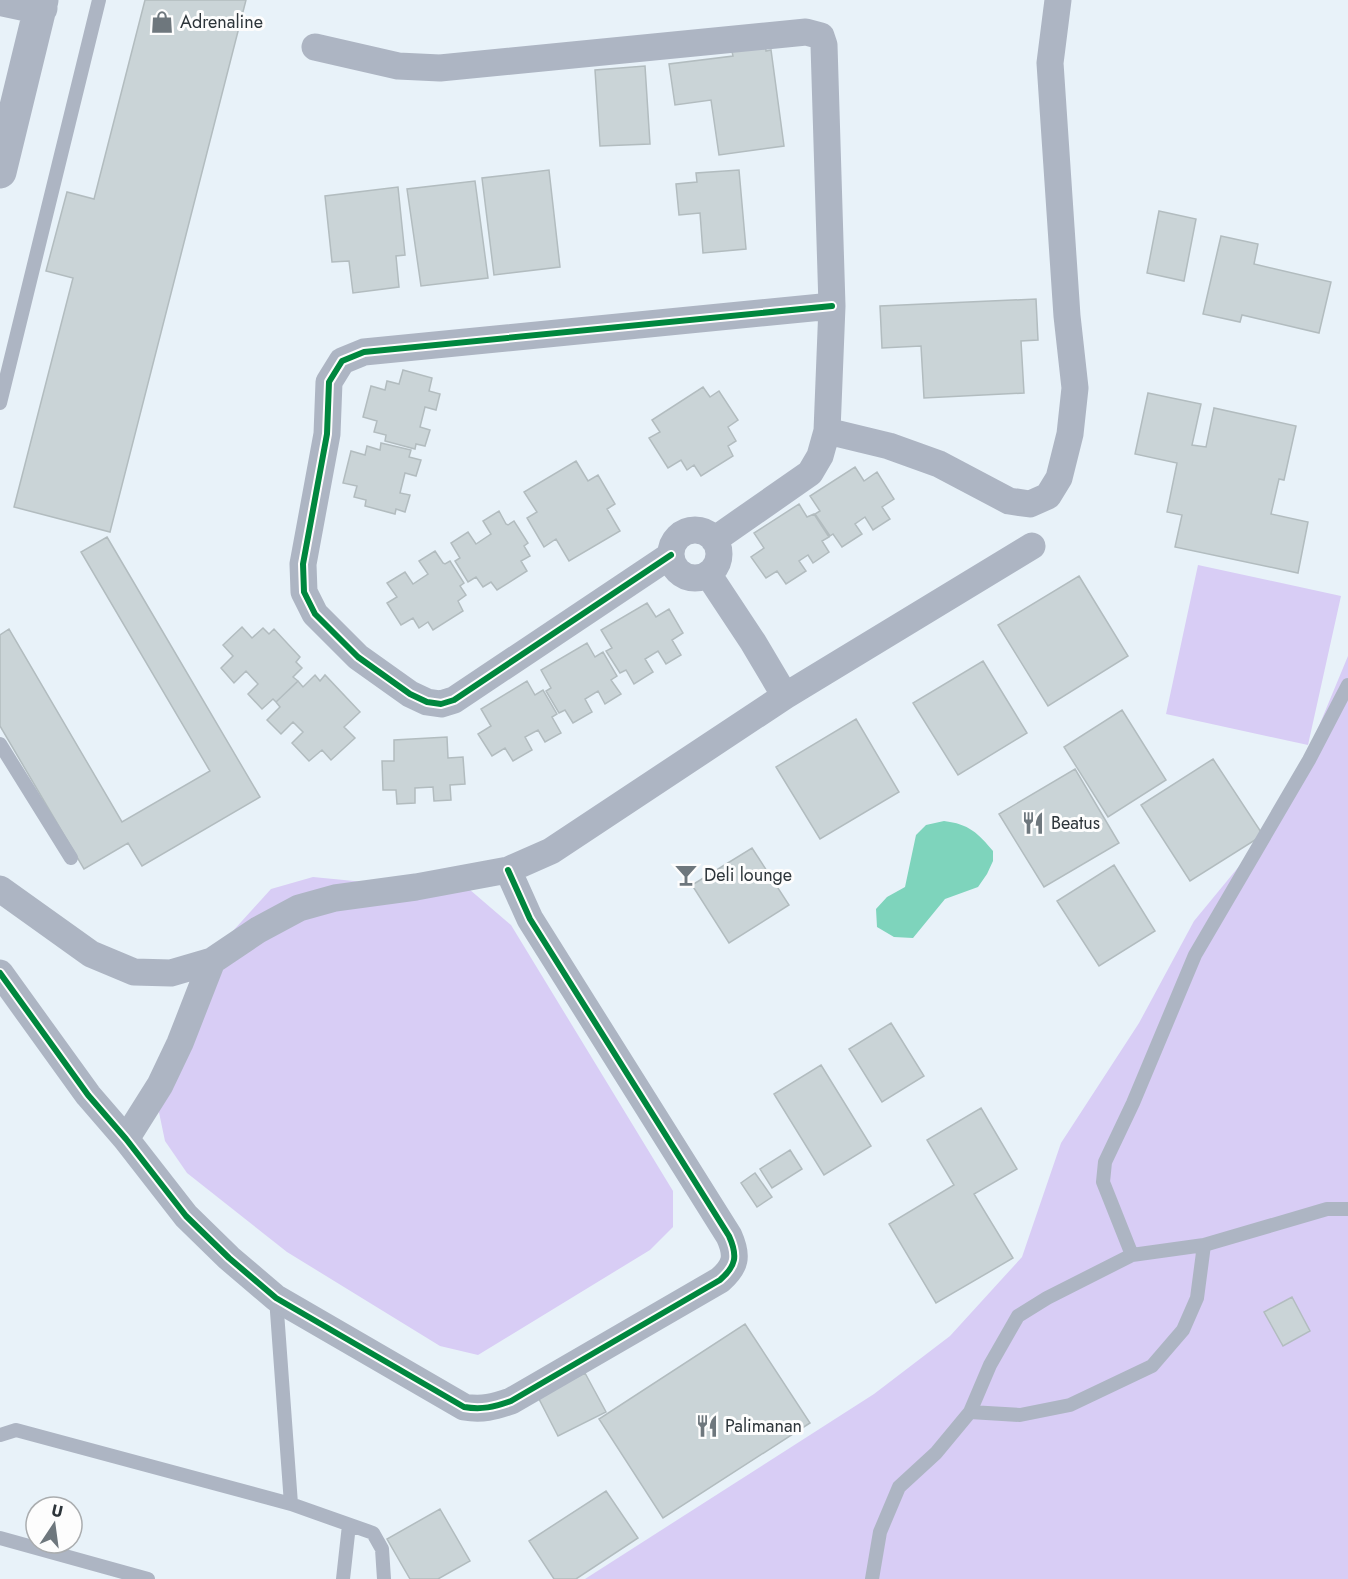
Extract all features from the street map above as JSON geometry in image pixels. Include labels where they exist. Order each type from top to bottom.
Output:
[{"type":"street","points":[[0,172],[41,4],[3,0]]},
{"type":"street","points":[[827,431],[889,446],[939,464],[1009,501],[1030,504],[1048,496],[1059,478],[1070,434],[1075,388],[1066,304],[1050,63],[1058,0]]},
{"type":"street","points":[[315,46],[398,66],[440,68],[806,32],[821,36],[824,45],[832,306],[827,431],[820,456],[810,473],[714,540]]},
{"type":"street","points":[[670,555],[454,700],[441,704],[427,702],[411,694],[358,657],[315,614],[304,592],[303,564],[327,434],[330,405],[329,381],[342,361],[364,352],[832,306]]},
{"type":"street","points":[[698,530],[707,533],[719,549],[716,568],[699,578],[679,573],[672,565],[670,555],[675,540],[688,531],[698,530]]},
{"type":"street","points":[[0,889],[91,954],[135,972],[171,974],[212,960],[258,930],[299,908],[335,898],[416,887],[508,870],[550,851],[785,696],[1032,546]]},
{"type":"street","points":[[708,574],[785,696]]},
{"type":"street","points":[[0,973],[88,1095],[126,1139],[186,1216],[229,1258],[276,1298],[464,1407],[480,1410],[496,1407],[512,1401],[720,1280],[730,1271],[735,1249],[530,919],[508,870]]},
{"type":"street","points":[[126,1139],[160,1085],[180,1043],[212,960]]},
{"type":"lane","points":[[0,403],[99,0]]},
{"type":"lane","points":[[1132,1256],[1103,1182],[1105,1162],[1133,1103],[1196,955],[1303,770],[1348,686]]},
{"type":"lane","points":[[0,744],[71,858]]},
{"type":"lane","points":[[872,1579],[880,1532],[899,1487],[936,1453],[970,1412],[990,1365],[1018,1316],[1047,1298],[1132,1256],[1204,1245],[1328,1209],[1348,1209]]},
{"type":"lane","points":[[970,1412],[1020,1415],[1070,1405],[1152,1366],[1183,1330],[1197,1298],[1204,1245]]},
{"type":"lane","points":[[276,1298],[291,1504]]},
{"type":"lane","points":[[0,1435],[16,1430],[291,1504],[373,1533],[382,1549],[384,1579]]},
{"type":"lane","points":[[343,1579],[349,1525]]},
{"type":"lane","points":[[0,1538],[148,1579]]},
{"type":"shaded area","points":[[1198,565],[1341,596],[1308,745],[1166,714]]},
{"type":"shaded area","points":[[1348,656],[1348,1579],[585,1579],[874,1394],[950,1336],[1022,1257],[1061,1143],[1139,1023],[1194,921],[1264,836],[1309,750]]},
{"type":"shaded area","points":[[944,821],[960,824],[977,834],[993,851],[993,861],[978,887],[945,899],[913,938],[894,937],[877,927],[876,909],[887,897],[905,887],[916,835],[926,825]]},
{"type":"shaded area","points":[[313,877],[395,885],[462,883],[511,925],[673,1191],[673,1227],[650,1250],[478,1355],[440,1346],[287,1252],[187,1173],[165,1141],[156,1098],[213,953],[271,889]]},
{"type":"building","points":[[145,0],[246,0],[110,532],[14,507],[73,278],[46,271],[67,192],[94,199]]},
{"type":"building","points":[[765,43],[766,51],[771,50],[784,146],[719,155],[711,100],[675,105],[669,64],[733,56],[731,47]]},
{"type":"building","points":[[645,66],[650,144],[600,146],[595,70]]},
{"type":"building","points":[[549,170],[560,267],[494,275],[482,178]]},
{"type":"building","points":[[739,170],[746,249],[703,253],[700,213],[679,215],[676,184],[697,182],[696,173]]},
{"type":"building","points":[[475,181],[488,278],[421,286],[407,189]]},
{"type":"building","points":[[398,187],[405,255],[396,256],[399,287],[353,293],[349,261],[332,262],[325,196]]},
{"type":"building","points":[[1159,211],[1196,219],[1184,281],[1147,273]]},
{"type":"building","points":[[1221,236],[1258,244],[1254,264],[1331,282],[1319,333],[1242,315],[1240,322],[1203,314]]},
{"type":"building","points":[[1036,299],[1038,340],[1021,341],[1024,393],[924,398],[921,346],[882,348],[880,306]]},
{"type":"building","points":[[403,370],[432,378],[429,391],[440,394],[436,410],[425,407],[420,427],[430,430],[425,446],[416,444],[415,449],[385,441],[386,435],[374,432],[377,421],[363,417],[371,386],[385,390],[387,381],[399,384]]},
{"type":"building","points":[[703,387],[710,397],[719,391],[738,420],[728,427],[736,441],[728,446],[733,456],[701,476],[694,465],[687,470],[681,460],[668,468],[649,438],[660,432],[652,420]]},
{"type":"building","points":[[1148,393],[1201,404],[1192,445],[1206,447],[1214,408],[1296,426],[1284,480],[1279,479],[1271,514],[1308,522],[1298,573],[1175,547],[1182,515],[1167,512],[1177,463],[1135,454]]},
{"type":"building","points":[[381,443],[411,450],[409,457],[421,460],[416,476],[405,473],[400,493],[410,495],[405,512],[396,509],[395,514],[365,506],[366,500],[354,497],[357,486],[343,483],[351,451],[365,455],[367,446],[380,450]]},
{"type":"building","points":[[576,461],[588,481],[598,475],[615,504],[607,509],[620,531],[569,561],[556,539],[544,547],[527,518],[537,512],[524,492]]},
{"type":"building","points":[[855,467],[864,481],[877,472],[894,499],[882,507],[890,519],[873,530],[865,517],[855,524],[862,534],[842,547],[833,534],[830,536],[815,514],[820,511],[810,496]]},
{"type":"building","points":[[799,504],[807,517],[814,514],[829,537],[822,541],[829,552],[813,563],[808,555],[799,561],[806,571],[786,584],[777,571],[766,578],[751,557],[764,548],[754,533]]},
{"type":"building","points":[[499,511],[506,524],[514,521],[528,543],[524,546],[530,556],[521,561],[527,571],[497,590],[491,582],[483,587],[476,577],[468,582],[455,561],[460,558],[451,543],[468,532],[476,544],[491,534],[483,521]]},
{"type":"building","points":[[107,537],[260,797],[142,866],[128,843],[84,869],[0,726],[0,635],[9,629],[122,822],[210,771],[81,552]]},
{"type":"building","points":[[435,551],[443,563],[450,561],[464,583],[460,586],[466,595],[458,601],[463,611],[433,630],[428,622],[419,628],[413,618],[401,625],[387,603],[397,597],[387,583],[405,572],[413,584],[428,574],[419,561]]},
{"type":"building","points":[[1079,576],[1128,656],[1048,706],[998,625]]},
{"type":"building","points":[[647,603],[656,617],[669,609],[683,633],[672,640],[681,655],[666,664],[658,651],[645,659],[653,672],[634,684],[626,670],[620,673],[606,651],[612,648],[601,630]]},
{"type":"building","points":[[242,627],[252,638],[263,628],[269,634],[274,629],[300,657],[296,662],[302,668],[293,677],[298,681],[276,702],[273,699],[262,709],[248,694],[258,684],[246,671],[234,683],[221,668],[233,656],[223,645]]},
{"type":"building","points":[[587,643],[595,657],[603,652],[617,676],[611,680],[621,694],[605,704],[598,691],[585,699],[592,712],[573,723],[565,710],[559,713],[546,691],[551,688],[541,670]]},
{"type":"building","points":[[983,661],[1027,733],[958,775],[913,703]]},
{"type":"building","points":[[315,675],[320,681],[325,675],[360,712],[344,727],[355,738],[331,760],[322,750],[309,761],[292,743],[303,732],[293,722],[281,734],[267,720],[280,707],[276,702],[298,681],[303,687]]},
{"type":"building","points":[[527,681],[535,695],[543,690],[557,714],[552,717],[561,733],[545,742],[538,730],[525,737],[532,750],[513,761],[505,748],[492,756],[478,734],[491,726],[481,709]]},
{"type":"building","points":[[1122,710],[1166,780],[1108,817],[1064,747]]},
{"type":"building","points":[[856,719],[899,792],[820,839],[776,767]]},
{"type":"building","points":[[447,737],[448,758],[463,757],[465,784],[450,785],[451,800],[434,801],[433,787],[415,788],[415,803],[397,804],[396,790],[383,790],[382,761],[394,761],[394,740]]},
{"type":"building","points":[[1213,759],[1263,835],[1190,881],[1141,805]]},
{"type":"building","points":[[1075,769],[1119,843],[1044,887],[999,814]]},
{"type":"building","points":[[752,848],[789,905],[729,943],[692,885]]},
{"type":"building","points":[[1114,865],[1155,931],[1099,966],[1057,901]]},
{"type":"building","points":[[891,1023],[924,1076],[882,1102],[849,1049]]},
{"type":"building","points":[[821,1065],[871,1146],[824,1175],[774,1094]]},
{"type":"building","points":[[981,1108],[1017,1169],[974,1194],[1013,1258],[936,1303],[889,1224],[954,1185],[927,1140]]},
{"type":"building","points":[[790,1150],[802,1169],[772,1188],[760,1169]]},
{"type":"building","points":[[755,1173],[772,1197],[757,1207],[741,1183]]},
{"type":"building","points":[[1292,1297],[1310,1331],[1283,1346],[1264,1312]]},
{"type":"building","points":[[745,1324],[810,1423],[663,1518],[599,1419]]},
{"type":"building","points":[[585,1373],[606,1412],[558,1436],[538,1397]]},
{"type":"building","points":[[606,1491],[638,1538],[576,1579],[554,1579],[529,1541]]},
{"type":"building","points":[[440,1509],[470,1561],[438,1579],[410,1579],[387,1539]]},
{"type":"cycle path","points":[[671,555],[454,700],[441,704],[427,702],[410,694],[358,657],[315,614],[304,592],[303,564],[327,434],[329,382],[342,361],[364,352],[832,306]]},
{"type":"cycle path","points":[[0,973],[88,1095],[126,1139],[186,1216],[229,1258],[276,1298],[464,1407],[493,1406],[511,1401],[720,1280],[734,1260],[734,1249],[729,1236],[530,919],[508,870]]},
{"type":"place","name":"Adrenaline","points":[[162,22]]},
{"type":"place","name":"Beatus","points":[[1033,823]]},
{"type":"place","name":"Deli lounge","points":[[686,875]]},
{"type":"place","name":"Palimanan","points":[[707,1426]]}]
